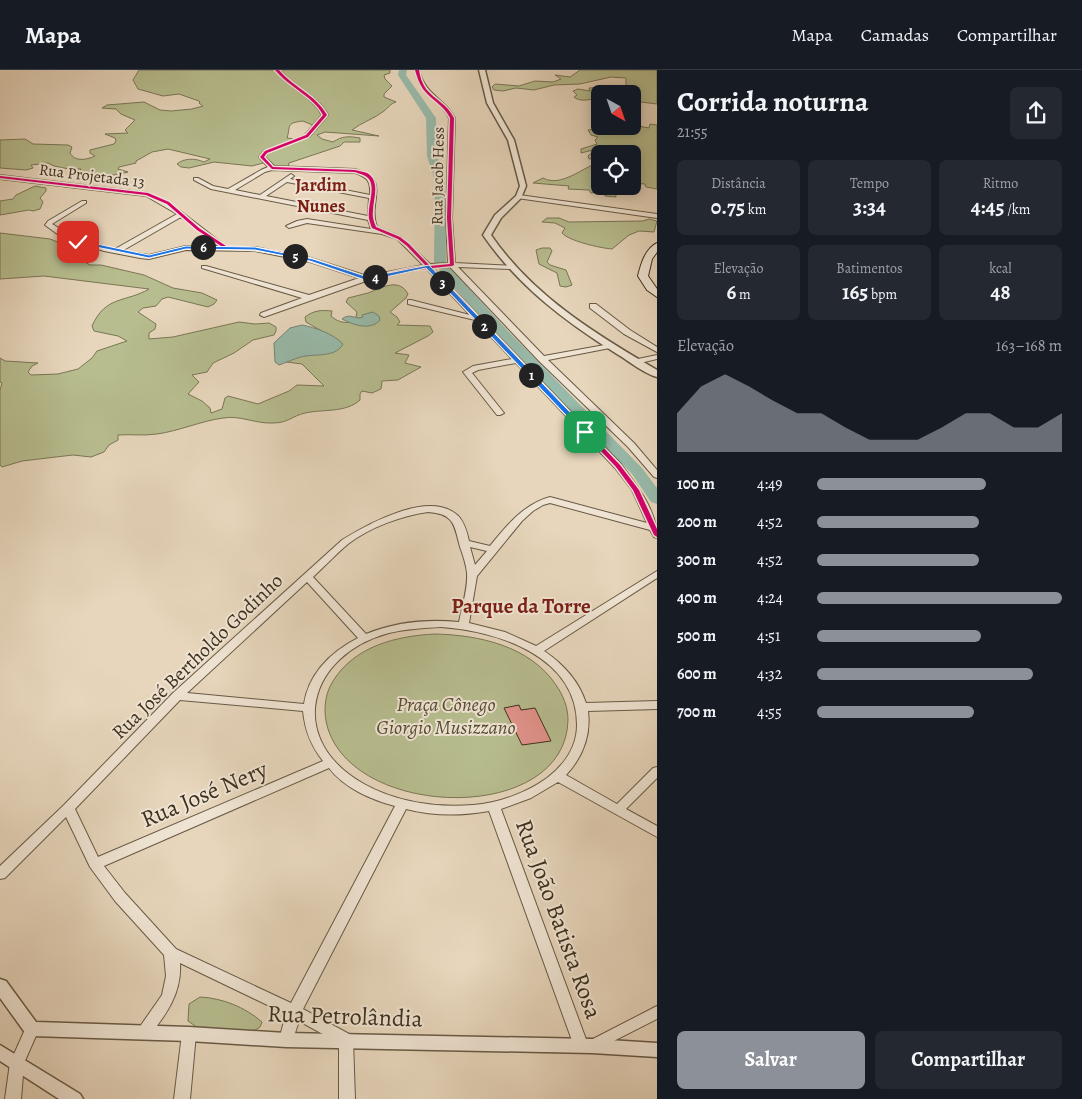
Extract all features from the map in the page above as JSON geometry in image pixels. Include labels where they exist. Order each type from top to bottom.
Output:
[{"type":"main road","points":[[657,246],[647,259],[643,276],[650,288],[657,294]]},
{"type":"street","points":[[272,168],[262,155],[308,136],[325,113],[312,100],[286,82],[277,70]]},
{"type":"street","name":"Rua Jacob Hess","points":[[417,70],[418,78],[425,91],[447,110],[452,118],[449,218],[452,265]]},
{"type":"street","points":[[482,70],[490,103],[504,124],[523,186],[519,197],[498,217],[487,235],[493,246],[536,291],[607,346],[657,374]]},
{"type":"street","points":[[228,191],[263,171],[272,168],[367,174],[373,181],[371,219],[374,228],[399,238],[408,245],[618,466],[636,490],[655,531]]},
{"type":"street","points":[[261,197],[301,169]]},
{"type":"street","name":"Rua Projetada 13","points":[[2,179],[147,194],[168,203],[180,215],[225,247]]},
{"type":"street","points":[[196,179],[228,191],[371,219]]},
{"type":"street","points":[[286,180],[373,197]]},
{"type":"street","points":[[519,197],[657,216]]},
{"type":"street","points":[[84,202],[48,225],[74,240],[149,257],[186,248],[225,247],[255,249],[311,260],[368,279]]},
{"type":"street","points":[[117,251],[180,215]]},
{"type":"street","points":[[289,226],[299,222],[307,222],[363,231],[384,232]]},
{"type":"street","points":[[452,265],[542,359],[631,445],[657,475]]},
{"type":"street","points":[[264,315],[368,279],[427,266],[511,267]]},
{"type":"street","points":[[204,267],[310,298]]},
{"type":"street","points":[[411,302],[476,318]]},
{"type":"street","points":[[593,306],[627,332],[657,350]]},
{"type":"street","points":[[542,359],[607,346]]},
{"type":"street","points":[[636,362],[657,357]]},
{"type":"street","points":[[500,413],[467,372],[476,368],[517,361]]},
{"type":"street","points":[[472,576],[527,510],[536,504],[550,500],[655,531]]},
{"type":"street","name":"Rua José Bertholdo Godinho","points":[[0,874],[68,808],[177,696],[345,542],[365,528],[420,510],[434,508],[445,510],[453,516],[465,543]]},
{"type":"street","points":[[463,626],[472,576],[465,543],[493,549]]},
{"type":"street","points":[[536,650],[657,574]]},
{"type":"street","points":[[308,577],[365,638]]},
{"type":"street","points":[[420,625],[463,626],[502,634],[536,650],[562,672],[572,684],[582,707],[584,728],[580,745],[571,762],[558,776],[526,796],[494,806],[448,810],[402,804],[362,787],[341,773],[330,763],[313,736],[308,708],[310,696],[321,673],[340,654],[365,638],[392,629],[420,625]]},
{"type":"street","points":[[177,696],[308,708]]},
{"type":"street","points":[[582,707],[657,705]]},
{"type":"street","name":"Rua José Nery","points":[[95,864],[330,763]]},
{"type":"street","points":[[619,809],[657,771]]},
{"type":"street","points":[[558,776],[657,832]]},
{"type":"street","points":[[286,1040],[294,1011],[402,804]]},
{"type":"street","name":"Rua João Batista Rosa","points":[[494,806],[586,1046]]},
{"type":"street","points":[[68,808],[95,864],[120,897],[171,953],[294,1011],[346,1040],[347,1099]]},
{"type":"street","points":[[144,1032],[157,1016],[173,987],[175,970],[171,953]]},
{"type":"street","points":[[0,986],[32,1029],[17,1064],[13,1099]]},
{"type":"street","points":[[586,1046],[657,1012]]},
{"type":"street","name":"Rua Petrolândia","points":[[32,1029],[144,1032],[286,1040],[586,1046],[657,1050]]},
{"type":"street","points":[[182,1099],[189,1034]]},
{"type":"street","points":[[0,1052],[74,1099]]},
{"type":"green space","points":[[139,70],[390,70],[390,73],[384,75],[385,79],[392,86],[384,94],[384,97],[396,102],[380,114],[352,130],[379,136],[325,132],[317,135],[322,139],[333,142],[349,137],[360,138],[360,142],[344,142],[340,146],[289,163],[288,167],[271,165],[267,162],[252,166],[214,162],[189,168],[181,167],[177,164],[186,160],[193,159],[204,162],[210,159],[168,149],[152,152],[136,161],[136,163],[119,167],[118,169],[128,172],[115,175],[81,174],[78,173],[81,169],[69,169],[48,163],[31,165],[33,168],[26,170],[0,168],[0,140],[25,139],[33,144],[68,145],[72,147],[70,153],[75,158],[84,159],[95,156],[90,153],[90,150],[114,144],[116,141],[115,138],[105,134],[128,133],[125,130],[135,120],[121,114],[116,109],[102,108],[107,105],[144,102],[160,110],[171,111],[203,106],[199,101],[179,94],[163,96],[138,89],[133,80]],"holes":[[[303,121],[317,127],[304,138],[287,138],[290,126],[293,123]]]},
{"type":"green space","points":[[580,70],[657,70],[657,104],[641,102],[641,85],[626,85],[626,78],[611,77],[580,84],[554,85],[534,90],[516,88],[503,91],[494,90],[492,87],[495,84],[519,86],[535,81],[553,82],[561,79],[555,75],[570,77]]},
{"type":"green space","points":[[589,88],[591,88],[591,99],[579,100],[574,97],[577,95],[573,91],[578,89],[590,91]]},
{"type":"green space","points":[[650,124],[657,125],[657,189],[646,187],[645,184],[641,184],[641,145],[594,145],[597,144],[595,140],[598,137],[591,135],[641,135],[641,126],[649,128]]},
{"type":"green space","points":[[591,146],[591,150],[581,153],[581,149]]},
{"type":"green space","points":[[591,166],[591,193],[589,190],[568,189],[569,186],[533,183],[543,178],[557,180],[572,176]]},
{"type":"green space","points":[[35,186],[46,188],[46,191],[40,198],[43,202],[40,209],[0,215],[0,201],[13,199],[16,195]]},
{"type":"green space","points":[[616,195],[616,197],[605,196]]},
{"type":"green space","points":[[547,218],[559,218],[569,222],[643,221],[649,219],[657,221],[654,232],[639,231],[629,235],[612,249],[593,246],[571,239],[562,233],[565,228],[555,223],[542,222]]},
{"type":"green space","points":[[0,233],[50,239],[79,250],[85,262],[90,265],[101,265],[144,275],[173,288],[202,293],[217,300],[208,307],[168,297],[162,299],[156,306],[143,308],[138,312],[156,324],[155,329],[149,333],[149,339],[173,337],[239,322],[269,323],[276,327],[274,335],[253,340],[234,353],[213,363],[207,372],[192,375],[199,382],[188,394],[202,401],[210,408],[211,413],[222,409],[225,398],[228,396],[258,404],[289,391],[297,385],[324,386],[302,364],[279,361],[342,346],[339,341],[306,322],[305,317],[318,311],[332,311],[331,316],[339,321],[355,322],[357,312],[346,302],[348,298],[390,285],[400,286],[408,294],[390,312],[400,322],[397,325],[430,326],[433,332],[395,353],[409,355],[405,363],[421,367],[398,380],[382,381],[381,389],[372,393],[362,391],[360,400],[348,407],[305,413],[278,423],[229,417],[157,434],[118,435],[118,440],[109,445],[104,452],[91,457],[73,455],[22,461],[2,467],[0,465],[0,390],[2,383],[0,382],[0,358],[5,361],[38,363],[32,366],[28,372],[31,375],[58,374],[78,369],[92,358],[97,351],[127,341],[118,336],[94,331],[92,326],[103,309],[110,304],[149,289],[44,276],[0,279]]},
{"type":"green space","points":[[550,248],[552,251],[547,262],[550,265],[566,270],[572,285],[560,286],[557,273],[539,264],[536,250]]},
{"type":"green space","name":"Praça Cônego Giorgio Musizzano","points":[[435,634],[469,637],[502,645],[532,661],[556,685],[565,701],[568,720],[558,754],[534,778],[499,793],[458,798],[416,794],[377,781],[347,759],[326,723],[326,698],[333,681],[353,659],[378,645],[406,637]]},
{"type":"green space","points":[[200,997],[217,999],[241,1008],[262,1022],[260,1027],[249,1034],[198,1028],[188,1021],[189,1004]]},
{"type":"shaded area","points":[[373,312],[379,316],[380,320],[372,325],[356,325],[342,319],[348,316],[359,318],[363,317],[362,315]]},
{"type":"shaded area","points":[[302,325],[324,332],[343,344],[332,353],[296,358],[279,365],[275,362],[274,343],[290,328]]},
{"type":"building","points":[[519,705],[521,710],[535,708],[551,741],[522,745],[504,708]]},
{"type":"waterway","points":[[403,70],[402,75],[411,91],[431,118],[432,156],[440,180],[440,262]]},
{"type":"waterway","points":[[445,270],[504,335],[637,471],[657,499]]},
{"type":"cycle path","points":[[277,70],[317,104],[325,115],[307,136],[266,152],[262,157],[272,168],[355,171],[366,174],[371,179],[373,186],[371,220],[374,228],[399,238],[408,245],[618,466],[636,490],[657,535]]},
{"type":"cycle path","points":[[0,177],[147,194],[168,203],[198,229],[225,247],[282,253],[311,260],[368,279],[410,269],[452,265],[449,218],[452,118],[445,107],[423,87],[417,70]]},
{"type":"district","name":"Jardim Nunes","points":[[321,195]]},
{"type":"district","name":"Parque da Torre","points":[[521,606]]},
{"type":"route","points":[[78,242],[149,257],[186,248],[225,247],[255,249],[311,260],[368,279],[427,266],[585,432]]}]
